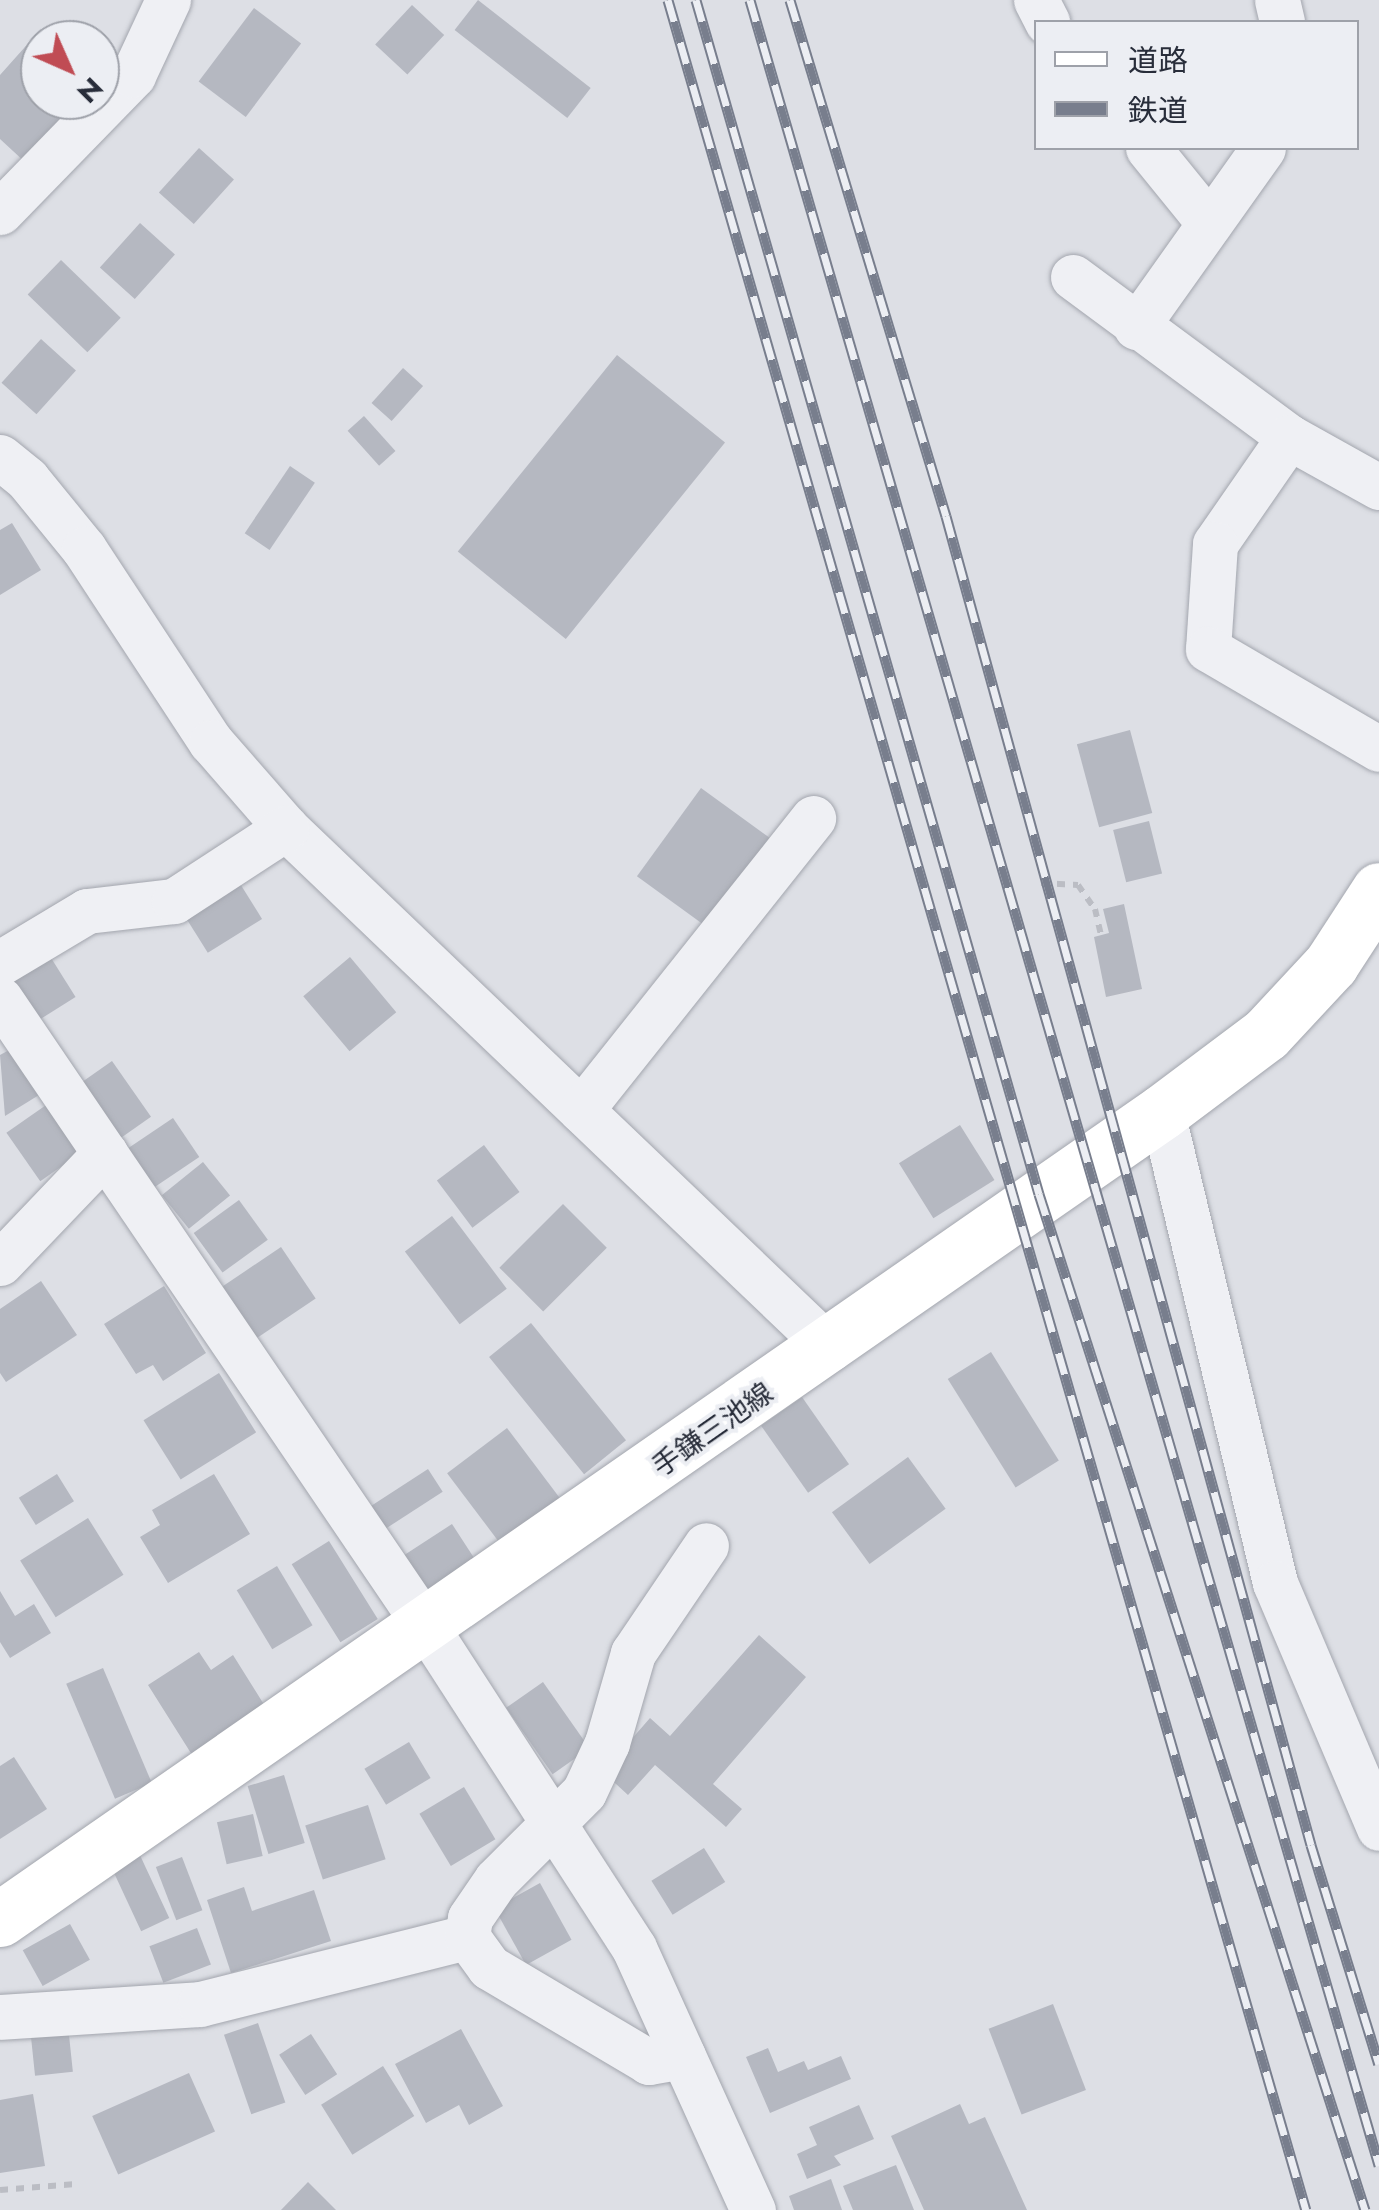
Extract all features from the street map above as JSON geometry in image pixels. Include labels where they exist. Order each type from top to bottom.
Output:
[{"type":"main road","name":"手鎌三池線","points":[[0,1919],[428,1628],[830,1348],[1017,1209],[1162,1112],[1266,1034],[1332,964],[1379,890]]},
{"type":"street","points":[[0,212],[133,75],[168,0]]},
{"type":"street","points":[[1150,150],[1209,223]]},
{"type":"street","points":[[1136,327],[1262,150]]},
{"type":"street","points":[[1073,277],[1288,438],[1379,487]]},
{"type":"street","points":[[1288,438],[1215,544],[1208,650],[1379,749]]},
{"type":"street","points":[[0,457],[27,479],[84,549],[211,742],[286,828],[830,1348]]},
{"type":"street","points":[[581,1110],[814,818]]},
{"type":"street","points":[[0,963],[88,911],[174,901],[286,828]]},
{"type":"street","points":[[0,999],[428,1628],[634,1948],[753,2210]]},
{"type":"street","points":[[1162,1112],[1275,1583],[1379,1828]]},
{"type":"street","points":[[0,1263],[105,1153]]},
{"type":"street","points":[[683,2056],[649,2062],[489,1967],[467,1937],[470,1918],[496,1880],[584,1792],[607,1743],[633,1653],[706,1546]]},
{"type":"street","points":[[0,2017],[200,2004],[467,1937]]},
{"type":"path","points":[[1041,883],[1078,885],[1095,909],[1102,935]]},
{"type":"path","points":[[0,2190],[76,2184]]},
{"type":"building","points":[[478,0],[591,88],[567,118],[455,30]]},
{"type":"building","points":[[412,5],[444,35],[407,75],[375,44]]},
{"type":"building","points":[[254,8],[301,44],[246,117],[199,81]]},
{"type":"building","points":[[20,53],[20,120],[65,120],[26,163],[0,139],[0,75]]},
{"type":"building","points":[[199,148],[234,179],[194,224],[159,193]]},
{"type":"building","points":[[140,223],[175,254],[135,299],[100,268]]},
{"type":"building","points":[[61,260],[121,318],[87,352],[28,295]]},
{"type":"building","points":[[41,339],[76,370],[36,414],[2,383]]},
{"type":"building","points":[[617,355],[725,442],[566,639],[458,552]]},
{"type":"building","points":[[403,368],[423,386],[392,421],[372,403]]},
{"type":"building","points":[[364,416],[395,451],[379,466],[348,431]]},
{"type":"building","points":[[290,466],[315,483],[270,550],[245,533]]},
{"type":"building","points":[[12,523],[41,570],[0,595],[0,530]]},
{"type":"building","points":[[1130,730],[1152,813],[1099,827],[1077,744]]},
{"type":"building","points":[[701,788],[771,839],[707,927],[637,876]]},
{"type":"building","points":[[1149,821],[1162,873],[1126,882],[1113,830]]},
{"type":"building","points":[[234,874],[262,919],[208,953],[180,908]]},
{"type":"building","points":[[1124,904],[1142,989],[1106,997],[1094,937],[1109,933],[1103,909]]},
{"type":"building","points":[[48,953],[76,997],[33,1024],[6,979]]},
{"type":"building","points":[[350,957],[396,1012],[350,1051],[303,996]]},
{"type":"building","points":[[11,1049],[39,1095],[5,1116],[0,1055]]},
{"type":"building","points":[[112,1061],[151,1117],[110,1145],[71,1090]]},
{"type":"building","points":[[49,1103],[83,1151],[40,1181],[6,1133]]},
{"type":"building","points":[[173,1118],[199,1157],[150,1191],[123,1152]]},
{"type":"building","points":[[960,1125],[994,1180],[933,1218],[899,1163]]},
{"type":"building","points":[[484,1145],[520,1192],[472,1228],[437,1181]]},
{"type":"building","points":[[203,1162],[230,1195],[189,1229],[162,1195]]},
{"type":"building","points":[[239,1200],[268,1240],[222,1273],[194,1233]]},
{"type":"building","points":[[563,1204],[607,1248],[543,1311],[499,1268]]},
{"type":"building","points":[[452,1216],[507,1289],[460,1324],[405,1252]]},
{"type":"building","points":[[281,1247],[316,1298],[252,1341],[217,1290]]},
{"type":"building","points":[[41,1281],[77,1335],[6,1382],[0,1373],[0,1309]]},
{"type":"building","points":[[164,1286],[206,1353],[163,1381],[153,1365],[136,1374],[104,1324]]},
{"type":"building","points":[[531,1323],[626,1440],[584,1474],[489,1357]]},
{"type":"building","points":[[991,1352],[1059,1461],[1016,1488],[948,1379]]},
{"type":"building","points":[[219,1373],[256,1432],[181,1480],[144,1420]]},
{"type":"building","points":[[802,1397],[849,1464],[808,1493],[761,1426]]},
{"type":"building","points":[[507,1428],[560,1498],[500,1543],[447,1473]]},
{"type":"building","points":[[908,1457],[946,1509],[870,1564],[832,1512]]},
{"type":"building","points":[[428,1469],[443,1492],[386,1529],[371,1506]]},
{"type":"building","points":[[57,1474],[74,1501],[36,1525],[19,1498]]},
{"type":"building","points":[[214,1474],[250,1534],[168,1583],[140,1537],[160,1525],[152,1510]]},
{"type":"building","points":[[88,1518],[124,1575],[56,1617],[20,1560]]},
{"type":"building","points":[[452,1524],[478,1564],[428,1597],[402,1557]]},
{"type":"building","points":[[329,1541],[378,1619],[340,1642],[292,1564]]},
{"type":"building","points":[[277,1566],[313,1625],[272,1649],[237,1590]]},
{"type":"building","points":[[0,1591],[15,1616],[34,1604],[51,1633],[10,1658],[0,1642]]},
{"type":"building","points":[[759,1635],[806,1677],[713,1784],[742,1809],[726,1827],[655,1765],[628,1795],[603,1772],[650,1718],[670,1736]]},
{"type":"building","points":[[199,1652],[211,1670],[233,1655],[268,1711],[194,1758],[148,1685]]},
{"type":"building","points":[[103,1668],[152,1783],[115,1799],[66,1684]]},
{"type":"building","points":[[543,1682],[589,1748],[553,1774],[506,1708]]},
{"type":"building","points":[[409,1742],[431,1778],[386,1805],[364,1769]]},
{"type":"building","points":[[14,1757],[47,1809],[0,1839],[0,1766]]},
{"type":"building","points":[[284,1775],[305,1843],[268,1854],[248,1786]]},
{"type":"building","points":[[464,1787],[495,1839],[451,1866],[419,1814]]},
{"type":"building","points":[[368,1805],[386,1859],[323,1880],[305,1825]]},
{"type":"building","points":[[253,1814],[263,1856],[227,1864],[217,1822]]},
{"type":"building","points":[[704,1848],[725,1882],[673,1915],[651,1881]]},
{"type":"building","points":[[138,1851],[169,1918],[141,1931],[110,1864]]},
{"type":"building","points":[[182,1857],[202,1910],[176,1920],[156,1867]]},
{"type":"building","points":[[540,1883],[572,1940],[526,1965],[495,1908]]},
{"type":"building","points":[[244,1887],[252,1911],[314,1890],[331,1941],[231,1973],[207,1900]]},
{"type":"building","points":[[70,1924],[90,1960],[43,1986],[23,1950]]},
{"type":"building","points":[[197,1928],[211,1964],[163,1983],[149,1946]]},
{"type":"building","points":[[1053,2004],[1086,2090],[1022,2115],[989,2029]]},
{"type":"building","points":[[67,2016],[73,2072],[35,2076],[29,2020]]},
{"type":"building","points":[[258,2023],[285,2102],[251,2114],[224,2035]]},
{"type":"building","points":[[461,2029],[503,2106],[469,2125],[459,2105],[426,2123],[395,2064]]},
{"type":"building","points":[[311,2034],[337,2074],[305,2095],[279,2055]]},
{"type":"building","points":[[768,2048],[778,2072],[804,2061],[808,2070],[841,2056],[851,2079],[770,2113],[746,2057]]},
{"type":"building","points":[[383,2066],[414,2116],[352,2155],[321,2105]]},
{"type":"building","points":[[189,2073],[215,2131],[118,2175],[92,2116]]},
{"type":"building","points":[[33,2094],[45,2166],[0,2173],[0,2100]]},
{"type":"building","points":[[960,2104],[969,2124],[985,2117],[1027,2210],[924,2210],[891,2136]]},
{"type":"building","points":[[859,2105],[874,2139],[834,2156],[841,2165],[807,2179],[797,2154],[817,2145],[809,2127]]},
{"type":"building","points":[[896,2165],[914,2210],[853,2210],[843,2186]]},
{"type":"building","points":[[831,2179],[842,2210],[794,2210],[789,2196]]},
{"type":"building","points":[[308,2182],[336,2210],[281,2210]]},
{"type":"railway","points":[[668,0],[1306,2210]]},
{"type":"railway","points":[[696,0],[1039,1194],[1365,2210]]},
{"type":"railway","points":[[750,0],[1379,2165]]},
{"type":"railway","points":[[790,0],[946,516],[1311,1845],[1379,2064]]}]
